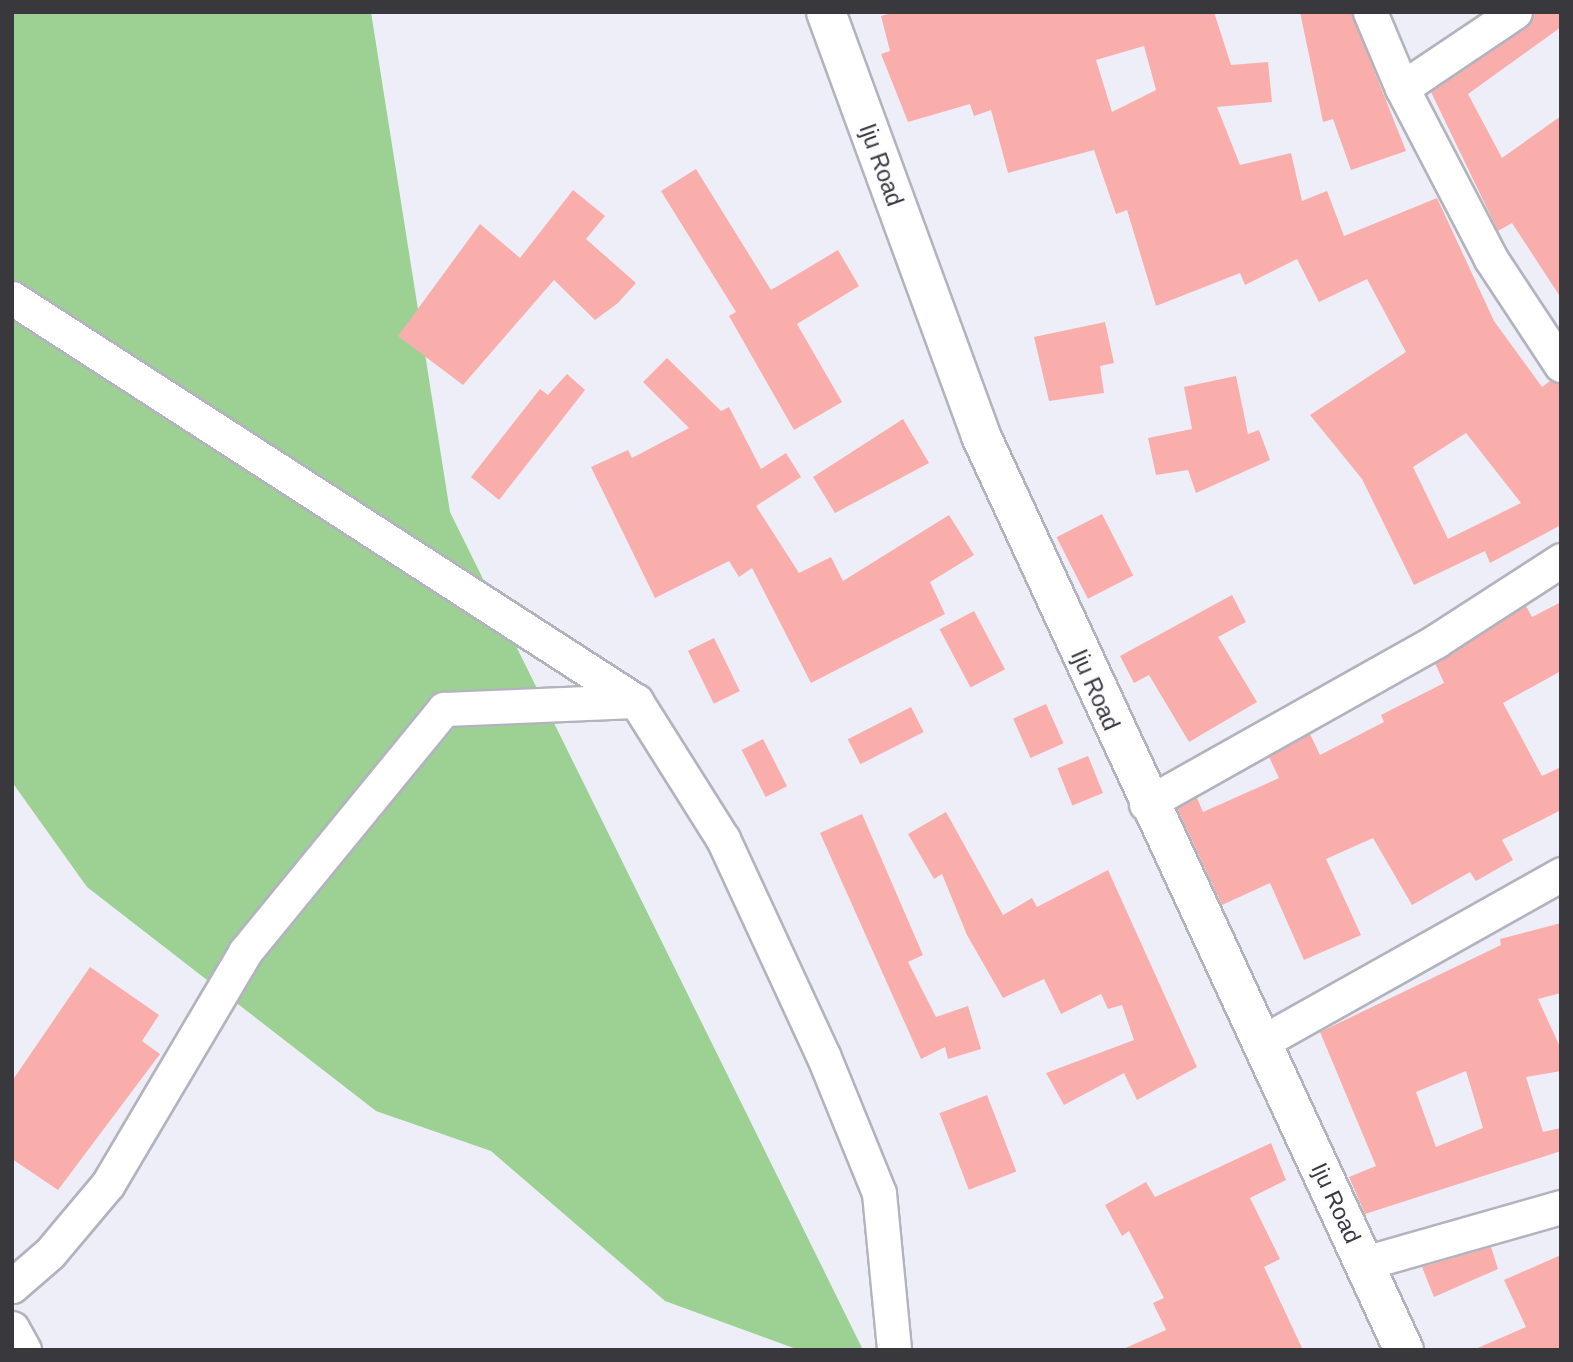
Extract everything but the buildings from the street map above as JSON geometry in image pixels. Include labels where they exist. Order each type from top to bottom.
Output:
[{"type":"main road","name":"Iju Road","points":[[826,12],[981,436],[1146,804],[1262,1042],[1404,1350]]},
{"type":"street","points":[[1370,12],[1402,88],[1491,260],[1561,365]]},
{"type":"street","points":[[1402,88],[1515,12]]},
{"type":"street","points":[[12,298],[636,701],[723,839],[823,1055],[879,1193],[894,1350]]},
{"type":"street","points":[[1146,804],[1436,641],[1561,560]]},
{"type":"street","points":[[12,1286],[50,1253],[108,1184],[245,952],[444,709],[636,701]]},
{"type":"street","points":[[1262,1042],[1561,874]]},
{"type":"street","points":[[1364,1263],[1561,1208]]},
{"type":"street","points":[[12,1328],[24,1350]]},
{"type":"green space","points":[[12,12],[371,12],[450,512],[863,1350],[799,1350],[665,1301],[491,1151],[376,1111],[87,887],[12,782]]}]
